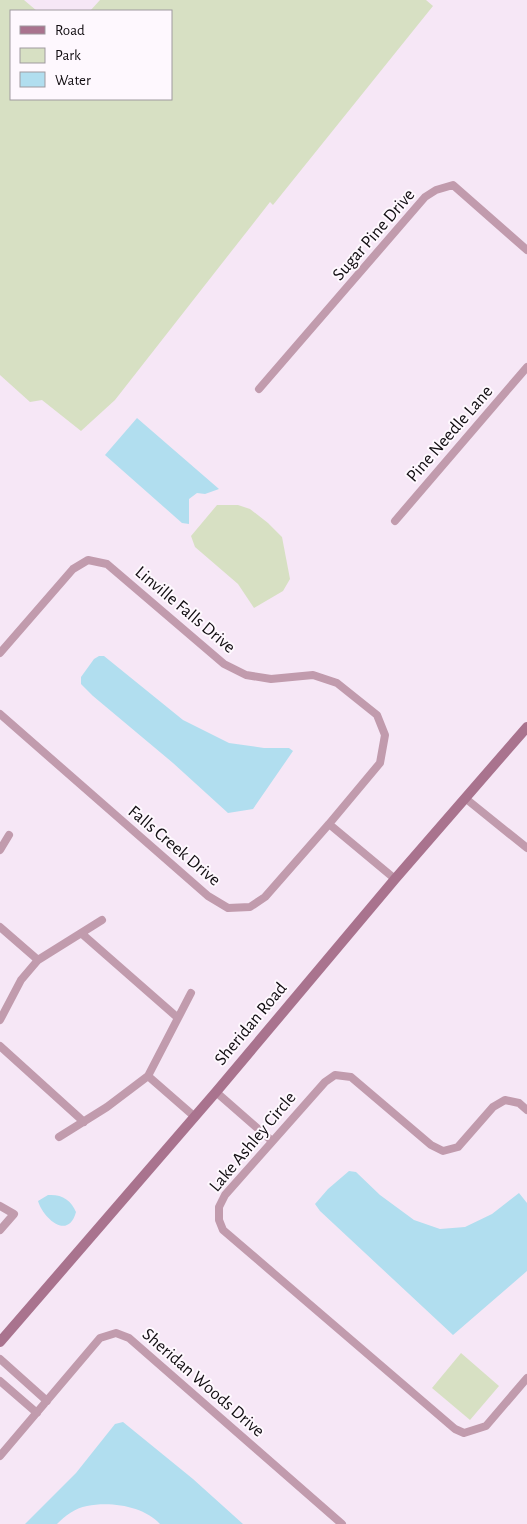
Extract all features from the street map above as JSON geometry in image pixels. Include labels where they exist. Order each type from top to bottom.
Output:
[{"type":"street","name":"Sugar Pine Drive","points":[[259,389],[425,197],[436,190],[453,184],[527,250]]},
{"type":"street","name":"Pine Needle Lane","points":[[395,521],[527,367]]},
{"type":"street","name":"Linville Falls Drive","points":[[0,654],[73,569],[88,560],[107,564],[224,664],[246,675],[271,679],[313,676],[337,682],[377,714],[385,735],[380,763],[329,824]]},
{"type":"street","name":"Falls Creek Drive","points":[[0,714],[208,896],[228,908],[250,907],[265,897],[329,824]]},
{"type":"street","name":"Sheridan Road","points":[[0,1342],[195,1117],[395,878],[527,727]]},
{"type":"street","points":[[465,798],[527,848]]},
{"type":"street","points":[[329,824],[395,878]]},
{"type":"street","points":[[0,850],[9,835]]},
{"type":"street","points":[[0,1020],[21,980],[38,960],[102,920]]},
{"type":"street","points":[[0,927],[38,960]]},
{"type":"street","points":[[81,933],[178,1018]]},
{"type":"street","points":[[59,1137],[107,1107],[148,1076],[191,993]]},
{"type":"street","points":[[0,1046],[84,1122]]},
{"type":"street","name":"Lake Ashley Circle","points":[[527,1110],[519,1103],[506,1100],[493,1107],[458,1147],[443,1151],[431,1145],[351,1077],[336,1075],[325,1082],[272,1141],[225,1195],[219,1207],[219,1220],[223,1230],[455,1429],[464,1433],[486,1426],[527,1378]]},
{"type":"street","points":[[148,1076],[195,1117]]},
{"type":"street","points":[[216,1092],[272,1141]]},
{"type":"street","points":[[0,1206],[14,1214],[0,1230]]},
{"type":"street","name":"Sheridan Woods Drive","points":[[0,1456],[100,1338],[116,1333],[129,1338],[342,1524]]},
{"type":"street","points":[[0,1359],[47,1400]]},
{"type":"street","points":[[0,1381],[37,1413]]},
{"type":"green space","points":[[0,0],[24,0],[36,10],[10,10],[10,100],[172,100],[172,10],[91,10],[100,0],[426,0],[433,6],[273,205],[270,202],[115,400],[81,431],[42,400],[30,402],[0,375]]},
{"type":"green space","points":[[217,505],[238,505],[250,509],[282,537],[290,579],[283,591],[254,608],[238,584],[195,547],[191,536]]},
{"type":"green space","points":[[461,1353],[499,1386],[470,1420],[432,1388]]},
{"type":"water","points":[[137,418],[219,489],[205,494],[197,493],[189,499],[189,524],[182,523],[105,455]]},
{"type":"water","points":[[104,656],[183,720],[229,743],[264,748],[289,748],[293,751],[253,809],[228,813],[173,763],[93,696],[81,684],[81,677],[94,659]]},
{"type":"water","points":[[349,1171],[356,1172],[380,1195],[414,1220],[440,1229],[465,1227],[492,1214],[519,1193],[527,1203],[527,1271],[453,1335],[320,1211],[315,1204],[328,1189]]},
{"type":"water","points":[[48,1195],[62,1197],[69,1201],[74,1208],[76,1212],[72,1221],[67,1225],[56,1224],[50,1220],[41,1208],[38,1201]]},
{"type":"water","points":[[123,1422],[193,1479],[243,1524],[160,1524],[136,1509],[106,1504],[87,1506],[74,1510],[57,1524],[25,1524],[76,1473],[115,1424]]}]
